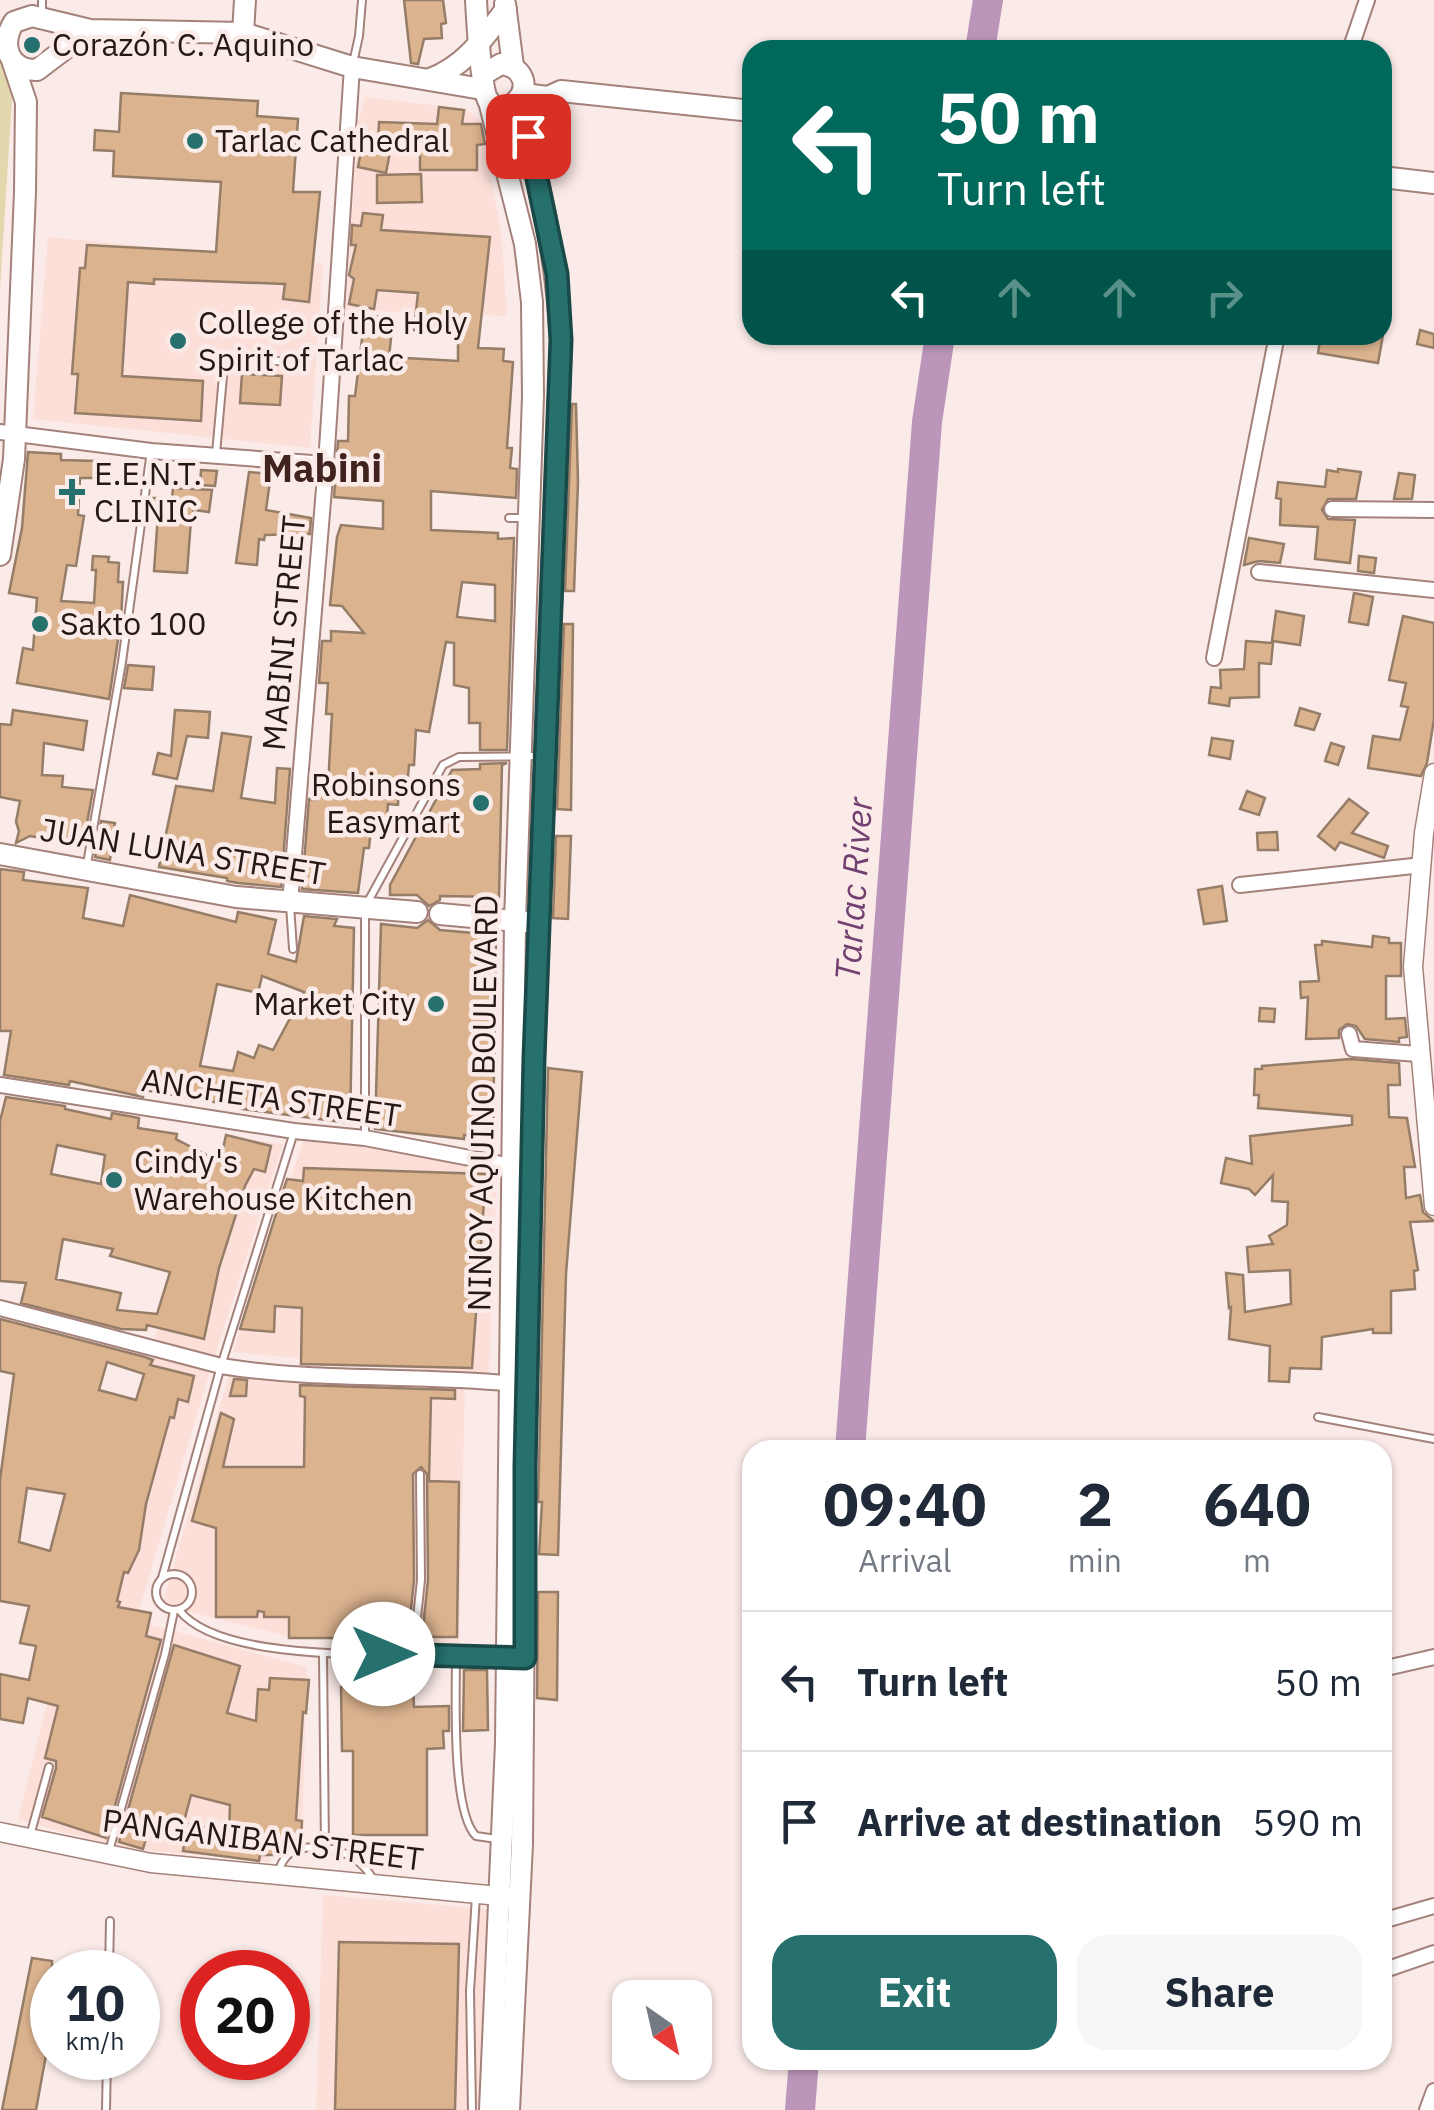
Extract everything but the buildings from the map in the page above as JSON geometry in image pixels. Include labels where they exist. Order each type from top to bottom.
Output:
[{"type":"main road","points":[[243,33],[246,0]]},
{"type":"main road","name":"NINOY AQUINO BOULEVARD","points":[[476,0],[485,88],[522,229],[532,302],[533,396],[519,518],[527,627],[515,921],[516,1063],[522,1168]]},
{"type":"main road","points":[[428,80],[451,71],[480,43],[506,5]]},
{"type":"main road","name":"NINOY AQUINO BOULEVARD","points":[[506,5],[557,274],[561,340],[539,924],[522,1168],[510,2110]]},
{"type":"main road","points":[[0,555],[26,192],[26,102],[7,57],[4,38],[8,29],[39,14],[90,30],[243,33],[352,67],[485,88],[503,106],[518,84]]},
{"type":"main road","points":[[26,102],[54,58],[59,37],[39,14]]},
{"type":"main road","points":[[7,57],[20,68],[37,70],[90,30]]},
{"type":"main road","points":[[485,88],[497,64],[518,84],[551,81],[567,92],[742,110]]},
{"type":"main road","points":[[1392,178],[1434,183]]},
{"type":"main road","name":"JUAN LUNA STREET","points":[[0,854],[236,897],[417,912]]},
{"type":"main road","points":[[440,914],[539,924]]},
{"type":"main road","name":"NINOY AQUINO BOULEVARD","points":[[490,2110],[510,1897],[504,1839],[517,1658]]},
{"type":"street","points":[[1353,40],[1367,0]]},
{"type":"street","points":[[0,17],[39,14]]},
{"type":"street","name":"MABINI STREET","points":[[290,903],[326,464],[352,67]]},
{"type":"street","points":[[1214,658],[1275,345]]},
{"type":"street","points":[[8,432],[151,451],[326,464]]},
{"type":"street","points":[[1332,509],[1434,510]]},
{"type":"street","points":[[1259,572],[1434,590]]},
{"type":"street","points":[[1434,773],[1412,967],[1434,1206]]},
{"type":"street","points":[[1240,885],[1422,864]]},
{"type":"street","points":[[1349,1034],[1353,1050],[1418,1054]]},
{"type":"street","name":"ANCHETA STREET","points":[[0,1085],[294,1131],[365,1138],[522,1168]]},
{"type":"street","points":[[0,1308],[221,1366],[290,1374],[427,1376],[518,1384]]},
{"type":"street","points":[[1392,1668],[1434,1657]]},
{"type":"street","name":"PANGANIBAN STREET","points":[[0,1832],[152,1863],[510,1897]]},
{"type":"street","points":[[1392,1918],[1434,1906]]},
{"type":"street","points":[[1392,1967],[1434,1953]]},
{"type":"street","points":[[1427,2110],[1434,2091]]},
{"type":"lane","points":[[352,67],[362,0]]},
{"type":"lane","points":[[216,456],[224,365],[284,361]]},
{"type":"lane","points":[[86,870],[122,662],[151,451]]},
{"type":"lane","points":[[365,1138],[364,907],[443,765],[451,758],[543,756]]},
{"type":"lane","points":[[290,903],[293,948]]},
{"type":"lane","points":[[294,1131],[156,1595],[166,1609],[177,1610],[192,1623],[247,1642],[323,1654],[517,1658]]},
{"type":"lane","points":[[1318,1417],[1434,1439]]},
{"type":"lane","points":[[413,1654],[420,1580],[420,1474]]},
{"type":"lane","points":[[108,1853],[177,1610],[191,1601],[192,1586],[183,1575],[175,1573],[162,1578]]},
{"type":"lane","points":[[323,1654],[325,1850]]},
{"type":"lane","points":[[456,1655],[459,1778],[465,1817],[476,1836],[504,1839]]},
{"type":"lane","points":[[30,1838],[49,1767]]},
{"type":"lane","points":[[276,1876],[283,1859],[298,1849],[336,1850],[362,1863],[376,1886]]},
{"type":"lane","points":[[472,2110],[470,1991],[476,1895]]},
{"type":"lane","points":[[109,1950],[110,1922]]},
{"type":"lane","points":[[106,2110],[107,2080]]},
{"type":"shaded area","points":[[0,58],[10,71],[12,100],[0,290]]},
{"type":"shaded area","points":[[365,97],[466,109],[481,122],[502,239],[507,316],[346,310],[358,123]]},
{"type":"shaded area","name":"College of the Holy Spirit of Tarlac","points":[[48,237],[323,263],[310,448],[33,419]]},
{"type":"shaded area","points":[[239,1138],[283,1144],[141,1604],[130,1633],[67,1616],[157,1331]]},
{"type":"shaded area","points":[[303,1141],[367,1141],[497,1173],[489,1376],[233,1352]]},
{"type":"shaded area","points":[[230,1372],[465,1384],[459,1649],[288,1636],[162,1605]]},
{"type":"shaded area","points":[[68,1619],[137,1621],[307,1667],[302,1840],[272,1839],[269,1862],[124,1848],[18,1820]]},
{"type":"shaded area","points":[[323,1895],[488,1909],[482,2110],[316,2110]]},
{"type":"waterway","name":"Tarlac River","points":[[982,40],[988,0]]},
{"type":"waterway","name":"Tarlac River","points":[[851,1440],[927,422],[939,345]]},
{"type":"waterway","name":"Tarlac River","points":[[800,2110],[803,2070]]},
{"type":"place","name":"Corazón C. Aquino","points":[[32,45]]},
{"type":"place","name":"Tarlac Cathedral","points":[[195,141]]},
{"type":"place","name":"College of the Holy Spirit of Tarlac","points":[[178,341]]},
{"type":"place","name":"E.E.N.T. CLINIC","points":[[72,492]]},
{"type":"place","name":"Sakto 100","points":[[40,624]]},
{"type":"place","name":"Robinsons Easymart","points":[[481,803]]},
{"type":"place","name":"Market City","points":[[436,1004]]},
{"type":"place","name":"Cindy's Warehouse Kitchen","points":[[114,1180]]},
{"type":"district","name":"Mabini","points":[[322,469]]},
{"type":"route","points":[[383,1654],[525,1658],[525,1467],[540,834],[561,340],[557,274],[528,136]]}]
